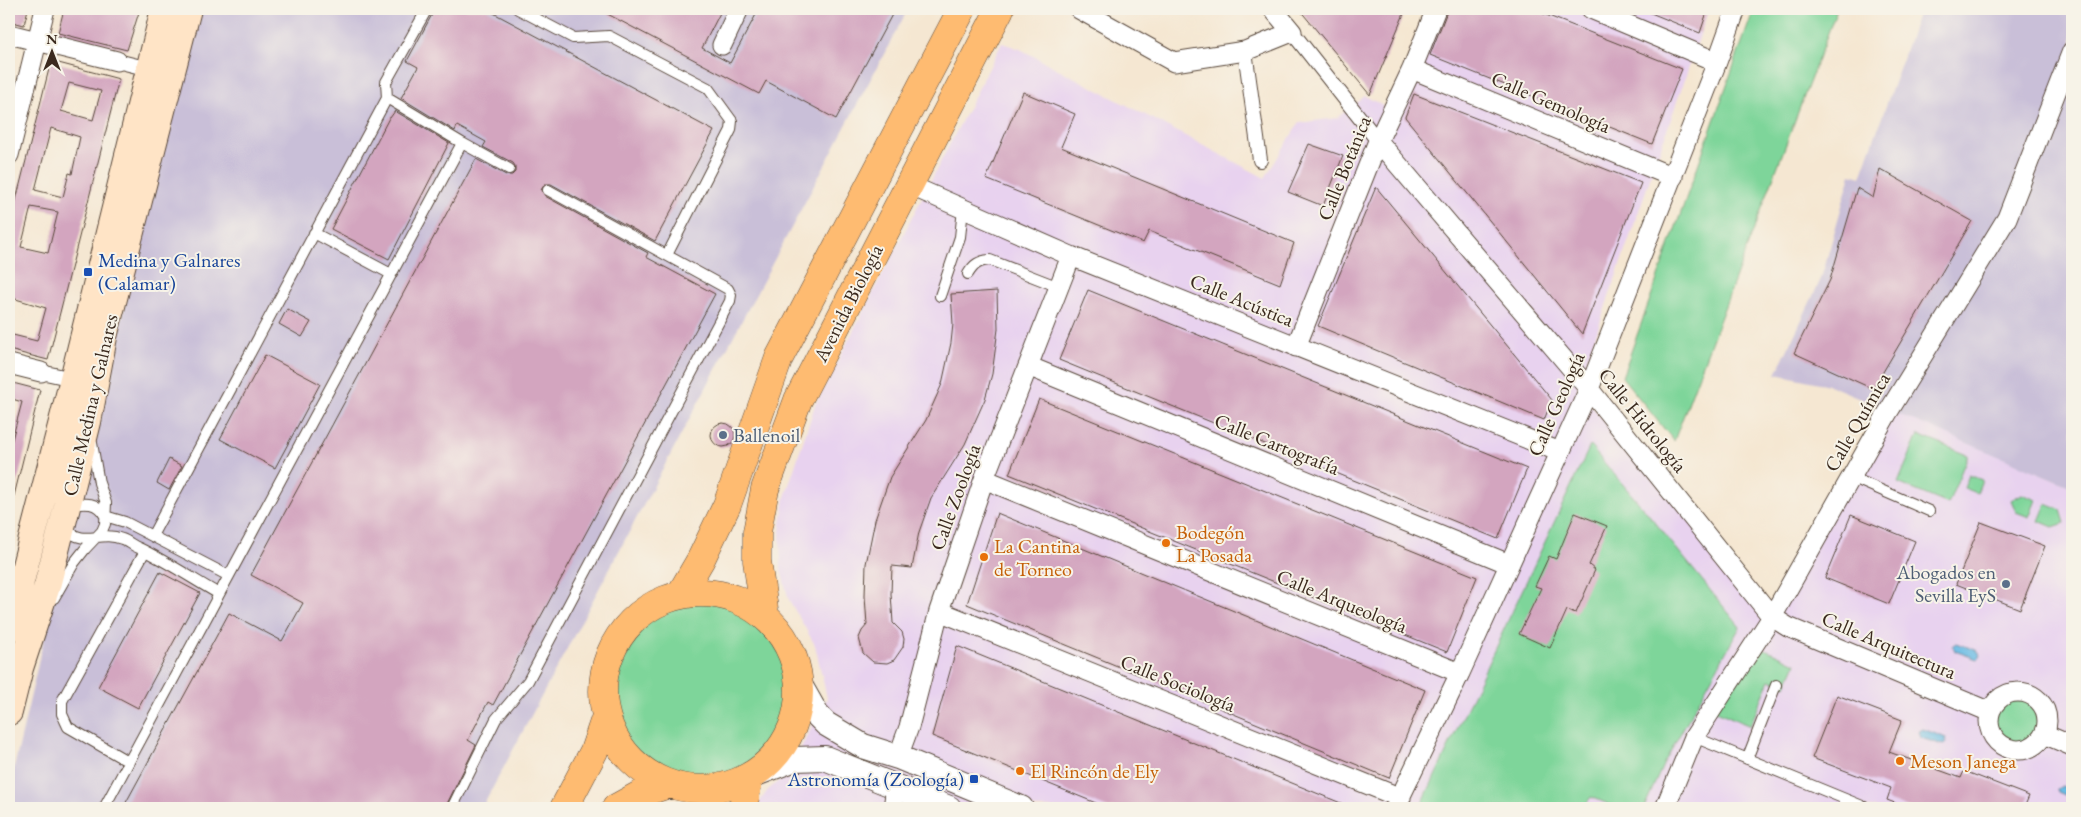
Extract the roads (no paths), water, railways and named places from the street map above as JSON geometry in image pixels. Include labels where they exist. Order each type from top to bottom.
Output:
[{"type":"main road","name":"Calle Medina y Galnares","points":[[9,712],[18,636],[47,586],[52,513],[73,379],[164,9]]},
{"type":"main road","name":"Calle Medina y Galnares","points":[[52,513],[88,422],[104,337],[188,9]]},
{"type":"main road","name":"Avenida Biología","points":[[680,595],[701,559],[727,505],[757,416],[780,358],[962,9]]},
{"type":"main road","name":"Avenida Biología","points":[[765,616],[758,561],[757,532],[765,489],[798,400],[1000,9]]},
{"type":"main road","points":[[616,808],[644,792],[688,794],[721,787],[751,776],[767,764],[789,736],[797,711],[800,685],[798,672],[789,647],[774,625],[765,616],[752,607],[725,596],[695,593],[663,600],[641,614],[622,632],[606,664],[603,681],[606,716],[612,734],[622,750],[651,776],[688,794]]},
{"type":"main road","points":[[564,808],[594,751],[606,716]]},
{"type":"main road","points":[[743,808],[751,776]]},
{"type":"street","points":[[9,155],[45,9]]},
{"type":"street","points":[[722,45],[739,9]]},
{"type":"street","points":[[1079,9],[1174,62],[1245,51],[1292,32]]},
{"type":"street","points":[[1273,9],[1378,141]]},
{"type":"street","name":"Calle Botánica","points":[[1296,347],[1378,141],[1412,68],[1436,9]]},
{"type":"street","points":[[1591,9],[1717,62]]},
{"type":"street","name":"Calle Geología","points":[[1398,803],[1460,674],[1589,389],[1736,9]]},
{"type":"street","points":[[9,34],[150,69]]},
{"type":"street","points":[[1245,51],[1260,160]]},
{"type":"street","name":"Calle Química","points":[[1665,808],[1694,737],[1772,617],[1895,401],[2007,218],[2072,51]]},
{"type":"street","name":"Calle Gemología","points":[[1412,68],[1673,176]]},
{"type":"street","name":"Calle Hidrología","points":[[1378,141],[1589,389],[1772,617]]},
{"type":"street","name":"Calle Acústica","points":[[909,186],[1071,256],[1560,452]]},
{"type":"street","name":"Calle Zoología","points":[[898,757],[909,727],[939,611],[984,479],[1071,256]]},
{"type":"street","points":[[9,364],[73,379]]},
{"type":"street","name":"Calle Cartografía","points":[[1028,366],[1509,564]]},
{"type":"street","name":"Calle Arqueología","points":[[984,479],[1460,674]]},
{"type":"street","name":"Calle Sociología","points":[[939,611],[1398,803]]},
{"type":"street","name":"Calle Arquitectura","points":[[1772,617],[1788,627],[1990,712]]},
{"type":"street","points":[[800,685],[815,713],[826,724],[863,746],[898,757],[1022,808]]},
{"type":"street","points":[[2010,693],[2029,694],[2043,706],[2046,725],[2044,734],[2032,746],[2024,749],[2006,748],[1993,737],[1988,720],[1990,712],[1994,704],[2001,697],[2010,693]]},
{"type":"street","points":[[2044,734],[2072,746]]},
{"type":"street","points":[[751,776],[795,759],[825,758],[894,798],[949,808]]},
{"type":"lane","points":[[152,536],[387,98],[386,82],[427,9]]},
{"type":"lane","points":[[518,9],[573,38],[609,36],[708,88],[732,121],[731,130],[667,255]]},
{"type":"lane","points":[[387,98],[509,169]]},
{"type":"lane","points":[[104,808],[462,143]]},
{"type":"lane","points":[[452,808],[496,720],[528,681],[730,302],[731,295],[728,289],[548,190]]},
{"type":"lane","points":[[940,296],[960,238],[963,209]]},
{"type":"lane","points":[[314,233],[391,274]]},
{"type":"lane","points":[[968,274],[974,264],[990,260],[1059,287]]},
{"type":"lane","points":[[88,422],[99,483],[106,503],[105,516],[102,531],[95,536],[87,540],[72,536],[52,513],[86,503],[94,504],[101,508],[105,516],[130,524],[229,576]]},
{"type":"lane","points":[[1851,477],[1930,512]]},
{"type":"lane","points":[[121,538],[130,524]]},
{"type":"lane","points":[[95,536],[121,538],[219,594]]},
{"type":"lane","points":[[18,636],[95,536]]},
{"type":"lane","points":[[129,762],[68,727],[61,708],[62,701],[145,551]]},
{"type":"lane","points":[[1747,759],[1776,685]]},
{"type":"lane","points":[[1694,737],[1867,808]]},
{"type":"water","points":[[1957,643],[1978,651],[1981,656],[1977,659],[1955,651],[1953,646]]},
{"type":"water","points":[[1923,729],[1946,738],[1946,743],[1943,745],[1921,738],[1918,732]]},
{"type":"water","points":[[2062,786],[2072,790],[2072,799],[2058,793],[2057,789]]},
{"type":"place","name":"Medina y Galnares (Calamar)","points":[[88,272]]},
{"type":"place","name":"Ballenoil","points":[[723,435]]},
{"type":"place","name":"Bodegón La Posada","points":[[1166,543]]},
{"type":"place","name":"La Cantina de Torneo","points":[[984,557]]},
{"type":"place","name":"Abogados en Sevilla EyS","points":[[2006,584]]},
{"type":"place","name":"Meson Janega","points":[[1900,761]]},
{"type":"place","name":"El Rincón de Ely","points":[[1020,771]]},
{"type":"place","name":"Astronomía (Zoología)","points":[[974,779]]}]
